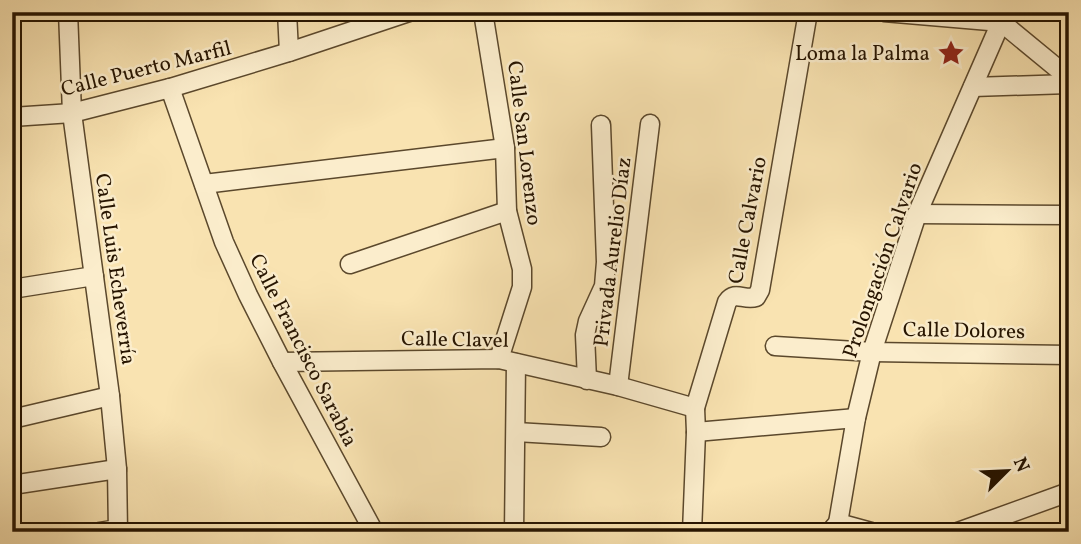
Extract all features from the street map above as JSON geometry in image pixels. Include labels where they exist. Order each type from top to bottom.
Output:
[{"type":"street","name":"Calle Luis Echeverría","points":[[68,12],[72,113],[110,396],[117,469],[118,530]]},
{"type":"street","points":[[287,12],[289,52]]},
{"type":"street","name":"Calle Puerto Marfil","points":[[12,117],[72,113],[170,88],[409,12]]},
{"type":"street","name":"Calle San Lorenzo","points":[[483,12],[505,148],[507,211],[522,269],[522,287],[507,361],[516,432],[514,532]]},
{"type":"street","name":"Calle Calvario","points":[[692,532],[696,419],[727,302],[730,297],[736,295],[749,299],[756,297],[760,290],[808,12]]},
{"type":"street","points":[[884,12],[1004,17],[1069,78]]},
{"type":"street","name":"Prolongación Calvario","points":[[834,528],[872,352],[918,214],[1004,17]]},
{"type":"street","points":[[973,87],[1069,84]]},
{"type":"street","name":"Calle Francisco Sarabia","points":[[170,88],[229,252],[282,362],[374,532]]},
{"type":"street","name":"Privada Aurelio Díaz","points":[[618,386],[650,124]]},
{"type":"street","points":[[586,380],[585,335],[588,321],[604,286],[606,262],[601,125]]},
{"type":"street","points":[[204,184],[505,148]]},
{"type":"street","points":[[350,264],[507,211]]},
{"type":"street","points":[[918,214],[1069,215]]},
{"type":"street","points":[[12,289],[94,276]]},
{"type":"street","name":"Calle Dolores","points":[[775,346],[872,352],[1069,355]]},
{"type":"street","name":"Calle Clavel","points":[[282,362],[507,361],[618,386],[696,419],[856,418]]},
{"type":"street","points":[[12,419],[110,396]]},
{"type":"street","points":[[516,432],[601,437]]},
{"type":"street","points":[[12,485],[117,469]]},
{"type":"street","points":[[958,532],[1069,492]]},
{"type":"street","points":[[834,528],[871,532]]},
{"type":"street","points":[[99,532],[118,530]]},
{"type":"place","name":"Loma la Palma","points":[[951,53]]}]
